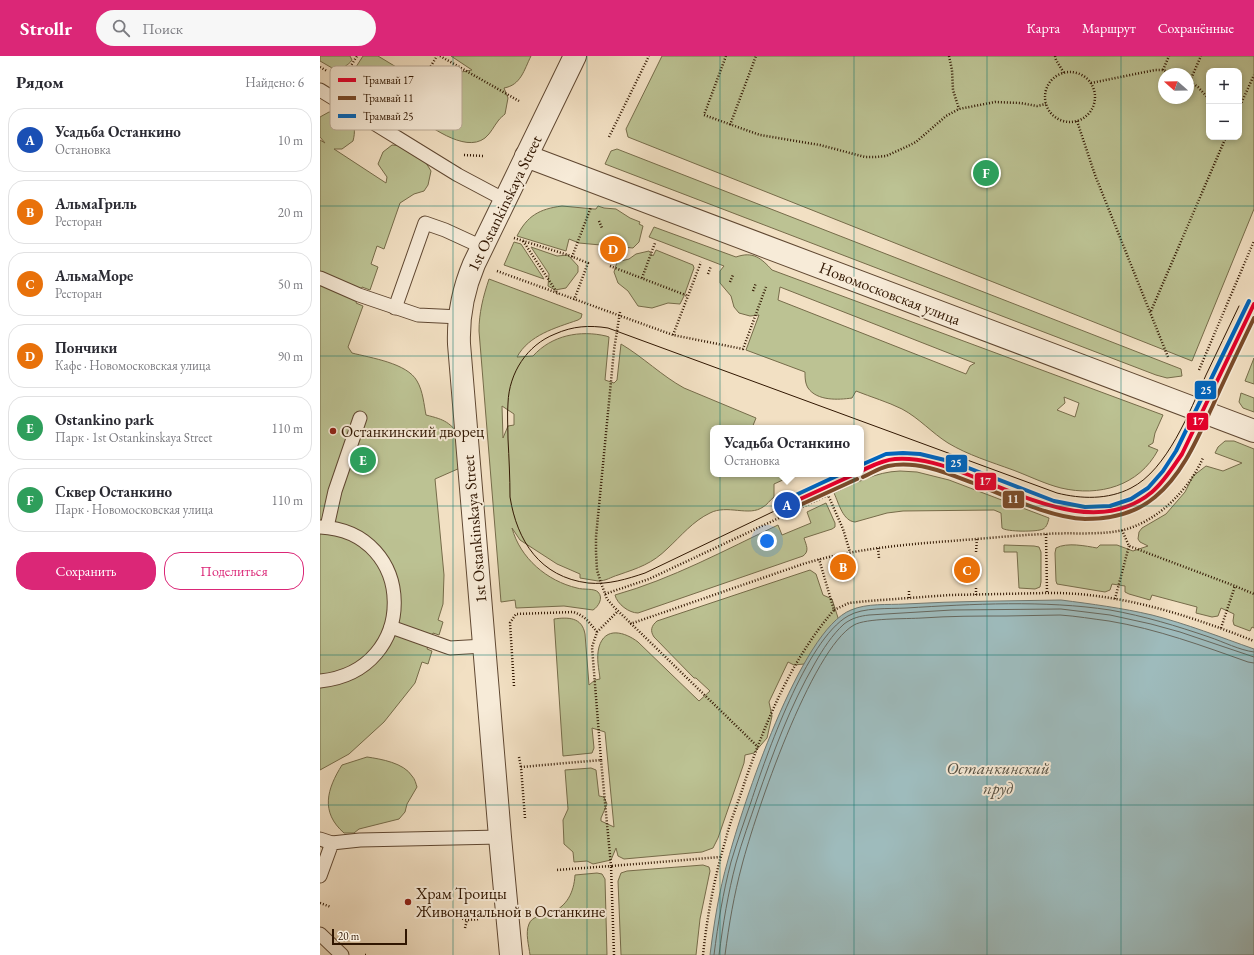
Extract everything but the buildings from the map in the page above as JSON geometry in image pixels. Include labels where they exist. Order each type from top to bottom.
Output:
[{"type":"street","name":"1st Ostankinskaya Street","points":[[512,955],[500,836],[459,344],[460,317],[462,299],[467,281],[575,56]]},
{"type":"street","name":"Новомосковская улица","points":[[526,156],[1254,430]]},
{"type":"lane","points":[[320,90],[330,96]]},
{"type":"lane","points":[[385,130],[458,175],[505,200]]},
{"type":"lane","points":[[395,308],[425,223],[458,235],[482,247]]},
{"type":"lane","points":[[320,278],[359,296],[418,315],[460,317]]},
{"type":"lane","points":[[320,681],[343,677],[365,665],[381,648],[391,628],[394,614],[395,602],[390,578],[385,567],[371,548],[361,540],[340,530],[324,527],[360,418]]},
{"type":"lane","points":[[391,628],[450,648],[484,646]]},
{"type":"lane","points":[[320,876],[326,841],[500,836]]},
{"type":"lane","points":[[320,934],[342,955]]},
{"type":"path","points":[[350,66],[356,56]]},
{"type":"path","points":[[431,66],[437,56]]},
{"type":"path","points":[[440,56],[457,66]]},
{"type":"path","points":[[609,137],[650,56]]},
{"type":"path","points":[[726,56],[704,115],[760,135],[820,144],[864,156],[875,157],[891,154],[906,148],[916,142],[946,116],[959,109],[995,102],[1020,103],[1037,106],[1046,104]]},
{"type":"path","points":[[730,125],[756,56]]},
{"type":"path","points":[[949,56],[952,70],[953,90],[959,109]]},
{"type":"path","points":[[1055,56],[1064,73]]},
{"type":"path","points":[[1163,68],[1169,56]]},
{"type":"path","points":[[1194,70],[1201,56]]},
{"type":"path","points":[[462,69],[519,102]]},
{"type":"path","points":[[1091,83],[1158,71]]},
{"type":"path","points":[[1071,72],[1079,74],[1091,83],[1094,90],[1094,106],[1090,113],[1084,118],[1077,121],[1062,121],[1055,117],[1046,104],[1047,89],[1051,82],[1064,73],[1071,72]]},
{"type":"path","points":[[1241,104],[1254,75]]},
{"type":"path","points":[[1194,84],[1206,95]]},
{"type":"path","points":[[1077,121],[1095,175],[1168,357]]},
{"type":"path","points":[[1150,312],[1225,140]]},
{"type":"path","points":[[572,257],[591,207]]},
{"type":"path","points":[[599,221],[602,228]]},
{"type":"path","points":[[512,238],[588,263],[574,300]]},
{"type":"path","points":[[523,241],[559,294]]},
{"type":"path","points":[[1198,370],[1254,241]]},
{"type":"path","points":[[642,278],[655,243]]},
{"type":"path","points":[[673,335],[701,262]]},
{"type":"path","points":[[610,266],[688,296]]},
{"type":"path","points":[[708,274],[711,266]]},
{"type":"path","points":[[497,271],[673,335],[743,349],[750,324],[766,287]]},
{"type":"path","points":[[730,282],[734,275]]},
{"type":"path","points":[[753,291],[756,283]]},
{"type":"path","points":[[686,301],[691,303]]},
{"type":"path","points":[[620,312],[614,350],[596,537],[597,570],[607,599],[618,612],[758,747]]},
{"type":"path","points":[[630,624],[819,559],[850,552],[906,544],[1122,530],[1136,525],[1162,510],[1184,488],[1203,458]]},
{"type":"path","points":[[605,594],[648,579],[828,495],[843,529],[850,552]]},
{"type":"path","points":[[1115,599],[1128,546],[1122,530]]},
{"type":"path","points":[[1046,534],[1047,594]]},
{"type":"path","points":[[976,552],[977,539]]},
{"type":"path","points":[[1128,546],[1254,594]]},
{"type":"path","points":[[878,548],[879,558]]},
{"type":"path","points":[[819,559],[834,610]]},
{"type":"path","points":[[1221,628],[1235,586]]},
{"type":"path","points":[[976,588],[976,595]]},
{"type":"path","points":[[909,590],[909,598]]},
{"type":"path","points":[[704,955],[706,924],[725,840],[758,747],[786,681],[797,661],[816,631],[834,610],[849,603],[868,600],[1062,593],[1115,599],[1156,608],[1221,628],[1254,641]]},
{"type":"path","points":[[514,692],[510,623],[516,614],[573,612],[580,614],[585,618],[597,632]]},
{"type":"path","points":[[614,955],[611,866],[592,647],[597,632],[618,612]]},
{"type":"path","points":[[519,753],[525,818]]},
{"type":"path","points":[[521,767],[601,760]]},
{"type":"path","points":[[556,870],[721,857]]},
{"type":"path","points":[[320,903],[331,907]]},
{"type":"path","points":[[448,914],[467,920],[480,919]]},
{"type":"path","points":[[465,928],[467,920]]},
{"type":"green space","points":[[320,56],[350,56],[352,60],[346,66],[330,67],[320,61]]},
{"type":"green space","points":[[363,56],[378,56],[395,66],[357,66]]},
{"type":"green space","points":[[451,56],[531,56],[518,80],[514,84],[504,88],[508,98],[505,114],[485,138],[476,142],[467,142],[446,136],[436,130],[462,130],[462,72],[472,70]]},
{"type":"green space","points":[[662,56],[1254,56],[1254,209],[1192,361],[628,137],[626,129]]},
{"type":"green space","points":[[330,112],[330,130],[354,130],[353,141],[342,149],[334,149],[386,183],[387,177],[378,164],[383,152],[392,145],[404,146],[420,153],[431,171],[428,185],[424,191],[414,194],[400,203],[384,249],[377,246],[371,264],[378,267],[370,290],[362,287],[356,303],[363,306],[348,347],[352,353],[388,362],[412,375],[421,389],[426,415],[447,422],[462,438],[460,468],[435,479],[444,575],[443,604],[438,620],[443,622],[439,635],[433,633],[427,649],[432,651],[428,664],[422,662],[415,683],[384,722],[349,754],[320,770],[320,140],[325,143],[320,137],[320,117]]},
{"type":"green space","points":[[617,149],[1181,369],[1182,376],[1167,378],[1156,375],[605,164],[611,151]]},
{"type":"green space","points":[[562,206],[596,209],[598,206],[616,209],[630,218],[640,222],[639,224],[643,226],[639,242],[633,248],[579,243],[569,239],[566,251],[517,236],[525,223],[535,215],[547,209]]},
{"type":"green space","points":[[654,227],[736,257],[742,255],[752,255],[764,262],[772,270],[1163,415],[1155,433],[1153,443],[1148,446],[1158,450],[1150,462],[1140,472],[1117,486],[1090,491],[1061,488],[964,451],[942,439],[902,409],[885,402],[856,391],[852,398],[846,399],[828,399],[817,395],[808,388],[805,380],[805,372],[746,350],[759,315],[750,316],[739,313],[734,307],[731,296],[720,283],[720,271],[724,266],[649,237]],"holes":[[[780,287],[974,363],[975,363],[970,366],[966,374],[778,300]],[[1064,397],[1079,403],[1075,417],[1057,410],[1065,403]]]},
{"type":"green space","points":[[514,242],[521,244],[544,279],[504,265]]},
{"type":"green space","points":[[531,247],[557,256],[568,255],[578,266],[578,272],[566,288],[555,290],[548,286],[549,274]]},
{"type":"green space","points":[[656,250],[693,265],[694,268],[680,304],[668,303],[652,308],[638,306],[628,291],[618,283],[614,272],[617,262],[629,259],[636,254],[649,251],[653,256]]},
{"type":"green space","points":[[489,279],[582,314],[581,318],[578,320],[543,333],[528,343],[517,357],[533,356],[549,343],[567,336],[576,334],[596,334],[606,336],[609,337],[605,380],[614,383],[617,380],[621,344],[684,388],[756,418],[753,425],[710,425],[710,477],[789,477],[774,484],[774,497],[763,507],[751,511],[723,510],[710,513],[693,524],[662,553],[650,562],[638,568],[604,580],[598,581],[580,578],[580,574],[557,564],[520,540],[512,528],[521,549],[536,567],[555,580],[566,585],[598,592],[600,594],[600,600],[597,607],[593,610],[564,606],[516,608],[515,600],[501,602],[479,331],[483,299]],"holes":[[[502,406],[514,414],[514,425],[508,426],[503,438]]]},
{"type":"green space","points":[[1254,358],[1254,384],[1245,381]]},
{"type":"green space","points":[[1241,393],[1254,398],[1254,412],[1243,408],[1239,402]]},
{"type":"green space","points":[[1225,441],[1234,441],[1254,449],[1254,628],[1252,627],[1250,631],[1234,625],[1234,614],[1221,608],[1218,616],[1212,617],[1196,613],[1197,607],[1152,595],[1150,600],[1129,594],[1125,592],[1125,586],[1112,584],[1110,590],[1105,592],[1057,584],[1055,553],[1056,548],[1060,546],[1071,545],[1097,548],[1100,545],[1117,545],[1133,551],[1148,546],[1140,542],[1138,539],[1139,532],[1142,528],[1166,514],[1185,492],[1193,476],[1206,466],[1223,471],[1242,463],[1215,453],[1218,447]]},
{"type":"green space","points":[[900,471],[917,472],[949,480],[1049,518],[1048,523],[1044,528],[1035,531],[1009,530],[1002,528],[1001,513],[994,510],[903,511],[887,513],[855,522],[847,519],[834,493],[882,473]]},
{"type":"green space","points":[[826,503],[835,523],[835,527],[804,538],[807,550],[803,556],[638,613],[627,610],[618,602],[616,598],[615,595],[657,581],[678,572],[778,525],[782,535],[811,523],[807,512]]},
{"type":"green space","points":[[1004,545],[1039,547],[1041,552],[1040,587],[1035,589],[1019,588],[1017,552],[1004,552]]},
{"type":"green space","points":[[810,570],[816,574],[823,595],[832,599],[840,624],[804,664],[794,665],[788,662],[769,702],[772,716],[767,738],[754,753],[745,755],[744,763],[718,838],[713,848],[702,852],[624,859],[618,856],[616,848],[611,860],[593,864],[587,861],[574,862],[573,852],[564,844],[563,820],[568,809],[565,770],[591,768],[596,770],[599,796],[604,797],[607,804],[601,821],[614,827],[605,732],[592,728],[594,748],[592,753],[563,756],[554,619],[569,618],[578,621],[581,624],[585,634],[589,685],[595,680],[600,679],[598,655],[602,640],[606,636],[616,633],[633,638],[638,642],[699,701],[710,691],[696,678],[694,678],[654,637],[652,627],[655,623],[657,621]]},
{"type":"green space","points":[[367,757],[392,762],[404,768],[413,777],[417,787],[407,804],[405,812],[399,819],[359,829],[354,833],[344,833],[331,817],[328,800],[330,792],[342,765]]},
{"type":"green space","points":[[703,865],[709,867],[710,871],[700,919],[696,955],[621,955],[618,881],[621,873],[627,871]]},
{"type":"green space","points":[[602,874],[605,879],[607,955],[530,955],[527,931],[530,921],[556,910],[565,903],[571,893],[575,875]]},
{"type":"water","name":"Останкинский пруд","points":[[1061,600],[1118,608],[1152,615],[1254,649],[1254,955],[710,955],[722,883],[735,835],[760,763],[793,684],[812,650],[832,624],[851,610],[871,605]]},
{"type":"tram line","name":"25","points":[[864,464],[886,454],[920,454],[953,462],[1054,501],[1085,507],[1110,506],[1131,499],[1148,488],[1163,471],[1176,451],[1249,301]]},
{"type":"tram line","name":"17","points":[[864,470],[890,460],[914,459],[951,468],[1013,493],[1061,508],[1085,512],[1108,511],[1131,505],[1152,492],[1168,474],[1182,454],[1254,304]]},
{"type":"tram line","points":[[787,505],[645,573],[617,581],[595,583],[571,579],[557,573],[544,565],[525,542],[518,528],[510,497],[508,439],[509,392],[521,361],[536,345],[545,339],[568,329],[581,327],[608,328],[1057,493],[1094,497],[1113,495],[1131,488],[1156,468],[1185,422],[1239,306]]},
{"type":"tram line","name":"11","points":[[864,476],[888,466],[910,465],[932,468],[1029,506],[1072,518],[1095,519],[1113,517],[1139,508],[1165,488],[1182,466],[1202,430],[1254,318]]},
{"type":"tram line","name":"25","points":[[785,500],[835,477]]},
{"type":"tram line","name":"17","points":[[787,505],[848,477]]},
{"type":"tram line","name":"11","points":[[789,510],[857,479]]},
{"type":"place","name":"Сквер Останкино","points":[[986,173]]},
{"type":"place","name":"Пончики","points":[[613,249]]},
{"type":"place","name":"Останкинский дворец","points":[[333,431]]},
{"type":"place","name":"Ostankino park","points":[[363,460]]},
{"type":"place","name":"Усадьба Останкино","points":[[787,505]]},
{"type":"place","name":"АльмаГриль","points":[[843,567]]},
{"type":"place","name":"АльмаМоре","points":[[967,570]]},
{"type":"place","name":"Храм Троицы Живоначальной в Останкине","points":[[408,902]]}]
